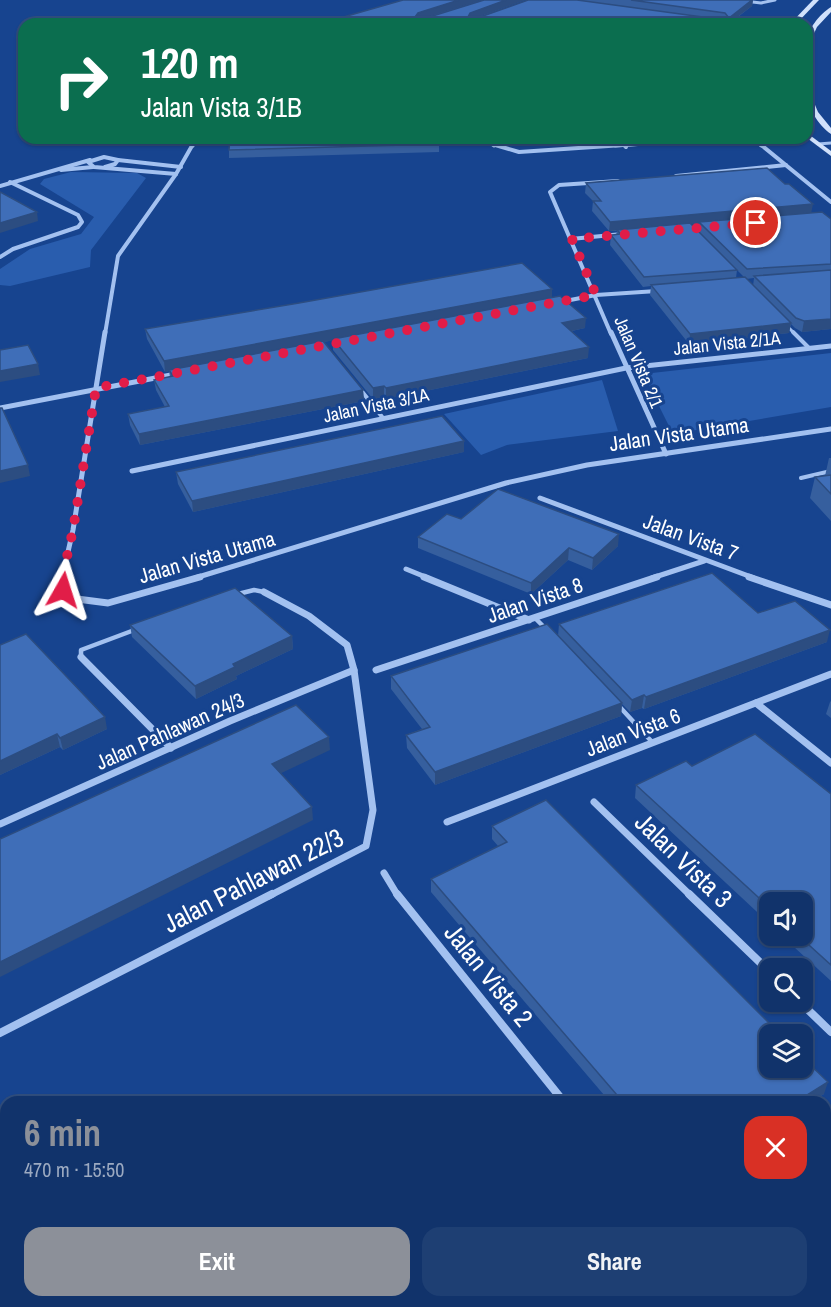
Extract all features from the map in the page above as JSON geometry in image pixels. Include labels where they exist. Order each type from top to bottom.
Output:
[{"type":"main road","points":[[799,18],[816,0]]},
{"type":"main road","points":[[813,30],[831,9]]},
{"type":"main road","points":[[813,107],[831,132]]},
{"type":"main road","points":[[813,140],[831,154]]},
{"type":"street","points":[[736,0],[761,3],[775,0]]},
{"type":"street","points":[[818,144],[831,143]]},
{"type":"street","name":"Jalan Vista Utama","points":[[195,144],[118,256],[73,530],[61,583],[63,590],[69,596],[96,603],[108,603],[506,483],[587,465],[831,429]]},
{"type":"street","points":[[492,144],[519,152],[661,144]]},
{"type":"street","points":[[623,144],[626,147]]},
{"type":"street","points":[[760,144],[831,202]]},
{"type":"street","points":[[0,186],[104,157],[181,167]]},
{"type":"street","points":[[90,160],[88,164],[94,167]]},
{"type":"street","points":[[105,167],[115,164],[118,160]]},
{"type":"street","points":[[670,176],[786,165]]},
{"type":"street","points":[[51,171],[105,167],[176,174]]},
{"type":"street","name":"Jalan Vista 2/1","points":[[625,180],[559,185],[550,192],[666,454]]},
{"type":"street","points":[[0,257],[14,249],[78,227],[82,222],[78,215],[10,182]]},
{"type":"street","points":[[572,239],[630,234]]},
{"type":"street","points":[[553,303],[596,295],[668,291]]},
{"type":"street","name":"Jalan Vista 2/1A","points":[[626,368],[831,346]]},
{"type":"street","name":"Jalan Vista 3/1A","points":[[132,471],[626,368]]},
{"type":"street","points":[[0,408],[186,372]]},
{"type":"street","name":"Jalan Vista 7","points":[[540,498],[704,561],[831,605]]},
{"type":"street","name":"Jalan Vista 8","points":[[376,670],[704,561]]},
{"type":"street","points":[[406,569],[532,619]]},
{"type":"street","points":[[264,592],[309,615],[347,645],[354,669]]},
{"type":"street","points":[[81,657],[171,748]]},
{"type":"street","name":"Jalan Pahlawan 24/3","points":[[0,824],[354,669]]},
{"type":"street","name":"Jalan Pahlawan 22/3","points":[[0,1033],[366,846],[373,810],[354,669]]},
{"type":"street","name":"Jalan Vista 6","points":[[447,822],[831,674]]},
{"type":"street","points":[[756,703],[831,763]]},
{"type":"street","name":"Jalan Vista 3","points":[[594,802],[759,961]]},
{"type":"street","name":"Jalan Vista 2","points":[[384,873],[401,900],[559,1096]]},
{"type":"street","points":[[810,1012],[831,1032]]},
{"type":"lane","points":[[777,316],[809,348]]},
{"type":"lane","points":[[354,382],[383,418]]},
{"type":"lane","points":[[801,478],[831,471]]},
{"type":"lane","points":[[228,598],[254,590],[264,592]]},
{"type":"lane","points":[[532,619],[550,634]]},
{"type":"lane","points":[[81,657],[81,650],[90,645],[143,627]]},
{"type":"lane","points":[[614,701],[653,742]]},
{"type":"shaded area","points":[[71,172],[137,173],[146,178],[91,250],[90,267],[10,286],[0,285],[0,269],[30,249],[81,234],[94,217],[40,184],[44,179]]},
{"type":"shaded area","points":[[831,353],[831,407],[673,434],[643,374]]},
{"type":"shaded area","points":[[602,380],[618,431],[507,445],[481,455],[444,414]]},
{"type":"building","points":[[403,0],[459,0],[418,13],[415,17],[417,18],[340,18]]},
{"type":"building","points":[[484,0],[506,0],[470,13],[468,17],[426,18]]},
{"type":"building","points":[[528,0],[577,0],[710,18],[478,18]]},
{"type":"building","points":[[631,0],[752,0],[729,18],[725,13]]},
{"type":"building","points":[[230,144],[439,144],[229,150]]},
{"type":"building","points":[[767,168],[813,204],[610,222],[593,201],[601,201],[586,183]]},
{"type":"building","points":[[0,192],[37,212],[0,223]]},
{"type":"building","points":[[822,212],[831,219],[831,264],[747,269],[699,222]]},
{"type":"building","points":[[690,223],[737,270],[644,277],[611,235],[621,234],[617,230]]},
{"type":"building","points":[[522,263],[552,289],[164,361],[145,329],[299,303]]},
{"type":"building","points":[[831,270],[831,319],[804,321],[796,318],[754,276]]},
{"type":"building","points":[[745,277],[791,323],[690,334],[651,285]]},
{"type":"building","points":[[560,296],[586,318],[562,323],[589,347],[386,388],[384,386],[373,388],[333,339]]},
{"type":"building","points":[[323,341],[363,390],[139,434],[128,414],[169,406],[154,380],[173,376],[169,370]]},
{"type":"building","points":[[28,345],[38,364],[0,371],[0,350]]},
{"type":"building","points":[[0,408],[2,408],[28,465],[0,471]]},
{"type":"building","points":[[442,416],[464,441],[192,501],[176,472]]},
{"type":"building","points":[[831,475],[831,494],[815,477]]},
{"type":"building","points":[[498,489],[619,534],[593,558],[569,548],[531,583],[418,537],[447,514],[461,519]]},
{"type":"building","points":[[712,573],[758,613],[795,601],[830,630],[646,697],[644,695],[632,700],[559,624]]},
{"type":"building","points":[[235,588],[292,636],[233,664],[235,667],[195,686],[130,625]]},
{"type":"building","points":[[547,624],[622,703],[435,772],[406,735],[430,727],[391,676]]},
{"type":"building","points":[[26,634],[105,717],[60,738],[57,734],[0,761],[0,645]]},
{"type":"building","points":[[296,705],[329,737],[272,764],[312,807],[0,962],[0,839]]},
{"type":"building","points":[[755,734],[831,794],[831,965],[810,946],[813,946],[813,892],[759,892],[759,898],[636,785],[686,761],[692,766]]},
{"type":"building","points":[[546,800],[770,1024],[759,1024],[759,1078],[813,1078],[813,1068],[828,1082],[806,1096],[618,1096],[431,879],[507,842],[492,826]]},
{"type":"route","points":[[63,590],[61,583],[73,530],[96,388],[596,295],[572,239],[756,223]]}]
